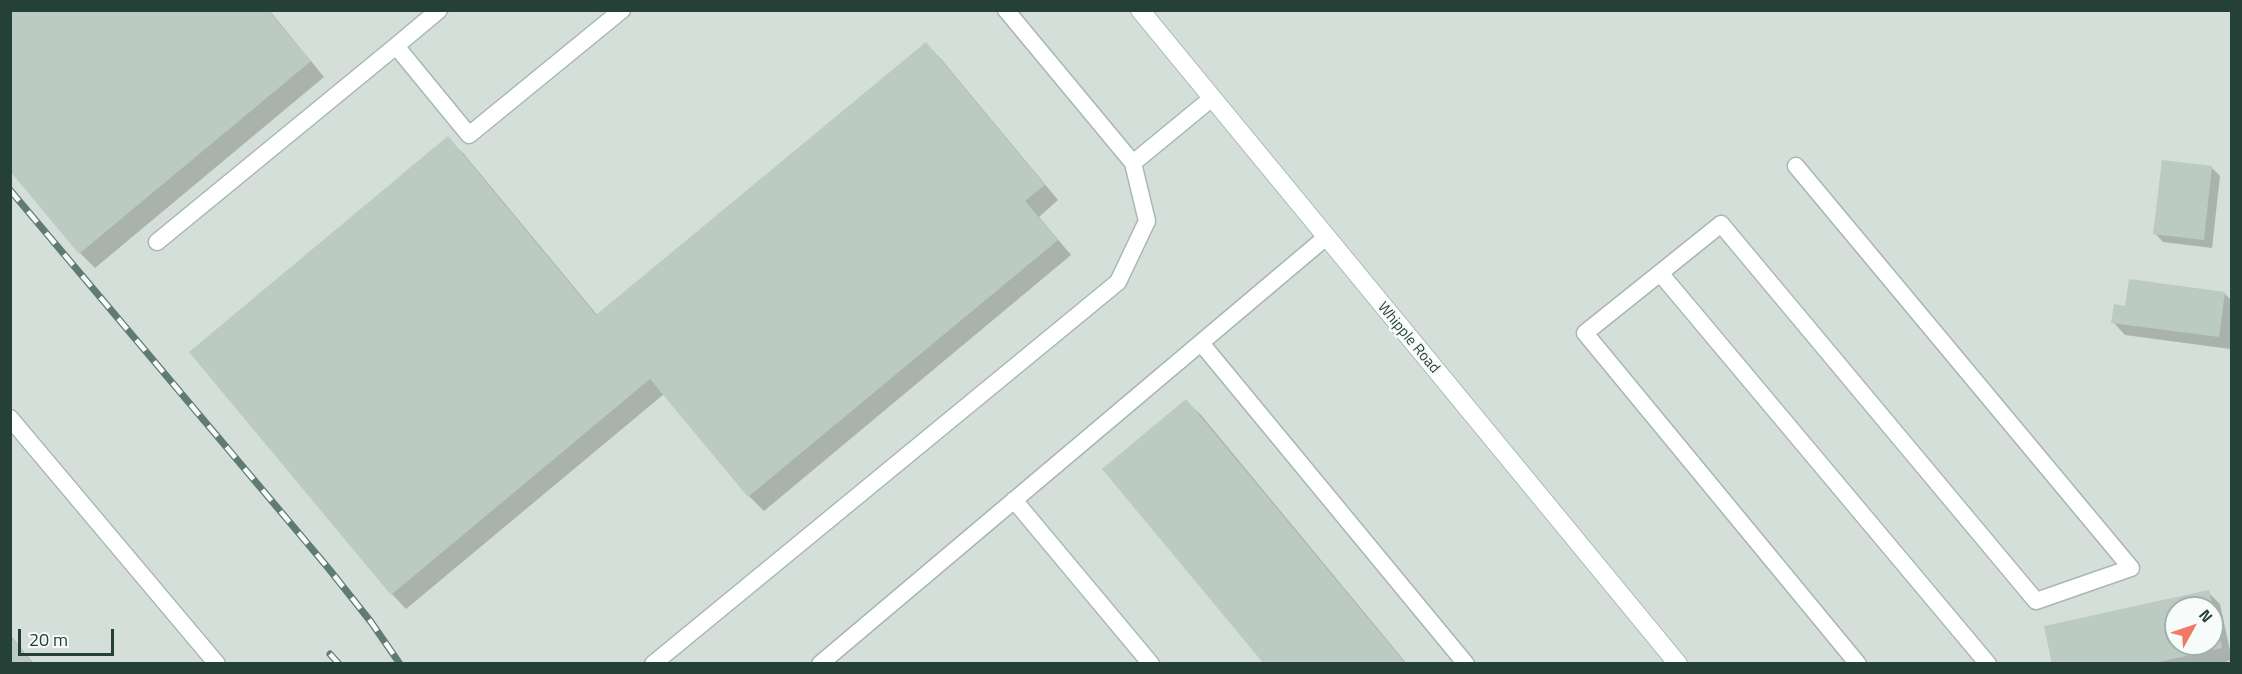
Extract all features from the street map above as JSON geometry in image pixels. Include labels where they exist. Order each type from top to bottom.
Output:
[{"type":"main road","name":"Whipple Road","points":[[1140,10],[1325,238],[1678,663]]},
{"type":"lane","points":[[157,242],[439,10]]},
{"type":"lane","points":[[396,46],[469,135],[622,10]]},
{"type":"lane","points":[[653,663],[1118,282],[1147,221],[1133,163],[1006,10]]},
{"type":"lane","points":[[1133,163],[1212,98]]},
{"type":"lane","points":[[1796,166],[2131,568],[2036,601],[1720,225],[1585,333],[1858,663]]},
{"type":"lane","points":[[820,663],[1325,238]]},
{"type":"lane","points":[[1660,273],[1981,661]]},
{"type":"lane","points":[[1201,343],[1466,663]]},
{"type":"lane","points":[[10,418],[217,663]]},
{"type":"lane","points":[[1014,500],[1151,663]]},
{"type":"shaded area","points":[[10,11],[2231,11],[2231,663],[11,663]]},
{"type":"building","points":[[10,10],[268,10],[311,61],[79,254],[10,171]]},
{"type":"building","points":[[926,42],[1045,185],[1025,201],[1058,240],[748,497],[650,379],[391,595],[189,352],[448,136],[596,315]]},
{"type":"building","points":[[2162,160],[2212,166],[2204,240],[2153,234]]},
{"type":"building","points":[[2129,279],[2225,292],[2219,337],[2111,323],[2114,304],[2125,306]]},
{"type":"building","points":[[1186,399],[1406,664],[1264,664],[1102,469]]},
{"type":"building","points":[[2209,590],[2210,596],[2182,596]]},
{"type":"building","points":[[2164,600],[2164,656],[2186,656],[2150,664],[2052,664],[2044,626]]},
{"type":"building","points":[[10,636],[33,664],[10,664]]},
{"type":"railway","points":[[10,190],[329,569],[371,622],[400,664]]},
{"type":"railway","points":[[330,654],[339,664]]}]
